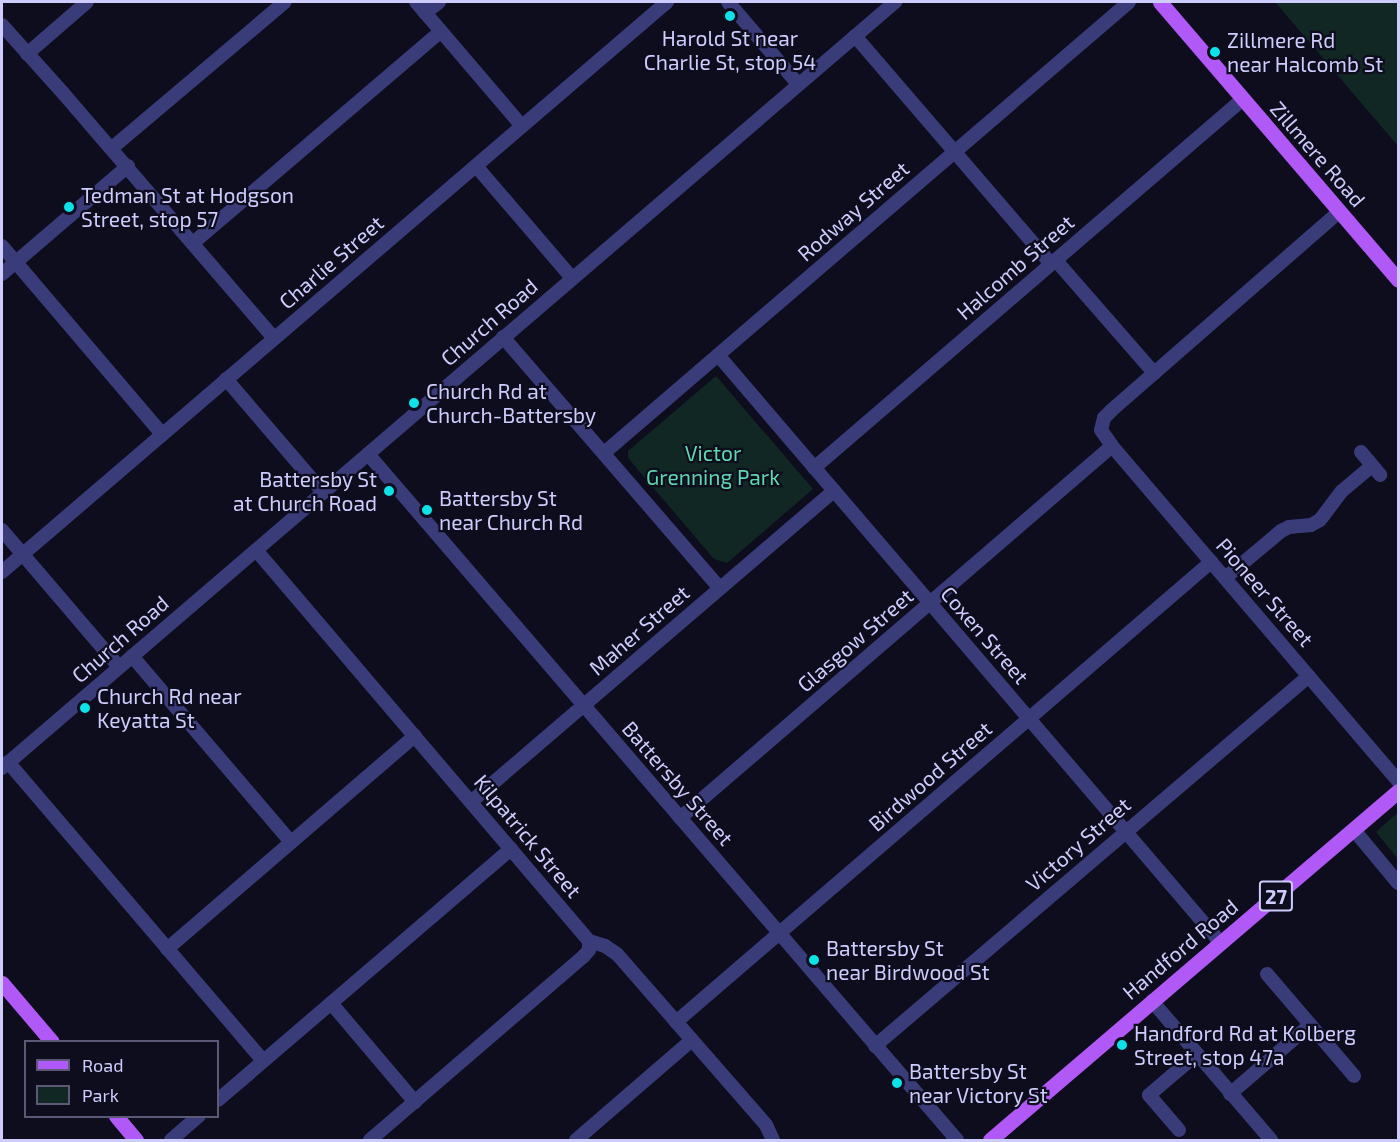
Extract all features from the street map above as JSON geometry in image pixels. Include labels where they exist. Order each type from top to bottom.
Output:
[{"type":"main road","name":"Zillmere Road","points":[[1160,2],[1398,280]]},
{"type":"main road","name":"Handford Road","points":[[990,1140],[1398,791]]},
{"type":"main road","points":[[2,983],[50,1040]]},
{"type":"main road","points":[[118,1118],[136,1140]]},
{"type":"street","points":[[27,54],[87,2]]},
{"type":"street","points":[[112,148],[285,2]]},
{"type":"street","points":[[416,2],[522,126]]},
{"type":"street","points":[[425,13],[439,2]]},
{"type":"street","name":"Charlie Street","points":[[2,572],[667,2]]},
{"type":"street","points":[[728,2],[798,84]]},
{"type":"street","name":"Church Road","points":[[5,765],[895,2]]},
{"type":"street","name":"Rodway Street","points":[[604,453],[1130,2]]},
{"type":"street","points":[[2,25],[128,166],[274,338]]},
{"type":"street","points":[[193,243],[441,31]]},
{"type":"street","points":[[855,36],[1048,260],[1059,264],[1154,373],[1340,211]]},
{"type":"street","name":"Halcomb Street","points":[[814,468],[1243,99]]},
{"type":"street","points":[[2,274],[128,166]]},
{"type":"street","points":[[476,166],[572,278]]},
{"type":"street","points":[[2,246],[162,434]]},
{"type":"street","points":[[504,337],[720,588]]},
{"type":"street","name":"Coxen Street","points":[[718,355],[1220,942]]},
{"type":"street","name":"Pioneer Street","points":[[1154,373],[1106,415],[1101,430],[1112,446],[1398,781]]},
{"type":"street","points":[[226,380],[323,492]]},
{"type":"street","name":"Glasgow Street","points":[[680,818],[1112,446]]},
{"type":"street","points":[[1225,578],[1281,531],[1290,527],[1311,525],[1320,520],[1342,491],[1376,470],[1361,452]]},
{"type":"street","name":"Battersby Street","points":[[368,454],[957,1140]]},
{"type":"street","name":"Maher Street","points":[[471,801],[834,491]]},
{"type":"street","points":[[2,530],[119,667]]},
{"type":"street","name":"Kilpatrick Street","points":[[256,550],[589,941],[610,948],[618,954],[765,1125],[773,1140]]},
{"type":"street","name":"Birdwood Street","points":[[676,1022],[1211,562]]},
{"type":"street","points":[[132,656],[291,842]]},
{"type":"street","name":"Victory Street","points":[[875,1046],[1308,675]]},
{"type":"street","points":[[167,949],[415,735]]},
{"type":"street","points":[[5,765],[263,1061]]},
{"type":"street","points":[[1354,830],[1398,883]]},
{"type":"street","points":[[219,1099],[511,849]]},
{"type":"street","points":[[370,1140],[586,954],[589,941]]},
{"type":"street","points":[[1267,974],[1354,1076]]},
{"type":"street","points":[[1152,1001],[1271,1140]]},
{"type":"street","points":[[331,1003],[415,1102]]},
{"type":"street","points":[[1230,1094],[1310,1025]]},
{"type":"street","points":[[576,1140],[692,1040]]},
{"type":"street","points":[[1179,1130],[1149,1095],[1197,1054]]},
{"type":"street","points":[[171,1140],[197,1118]]},
{"type":"green space","points":[[1275,2],[1398,2],[1398,146]]},
{"type":"green space","name":"Victor Grenning Park","points":[[716,376],[813,489],[727,563],[714,559],[628,458],[628,451]]},
{"type":"green space","points":[[1398,812],[1398,859],[1376,832]]},
{"type":"place","name":"Harold St near Charlie St, stop 54","points":[[730,16]]},
{"type":"place","name":"Zillmere Rd near Halcomb St","points":[[1215,52]]},
{"type":"place","name":"Tedman St at Hodgson Street, stop 57","points":[[69,207]]},
{"type":"place","name":"Church Rd at Church-Battersby","points":[[414,403]]},
{"type":"place","name":"Battersby St at Church Road","points":[[389,491]]},
{"type":"place","name":"Battersby St near Church Rd","points":[[427,510]]},
{"type":"place","name":"Church Rd near Keyatta St","points":[[85,708]]},
{"type":"place","name":"Battersby St near Birdwood St","points":[[814,960]]},
{"type":"place","name":"Handford Rd at Kolberg Street, stop 47a","points":[[1122,1045]]},
{"type":"place","name":"Battersby St near Victory St","points":[[897,1083]]}]
